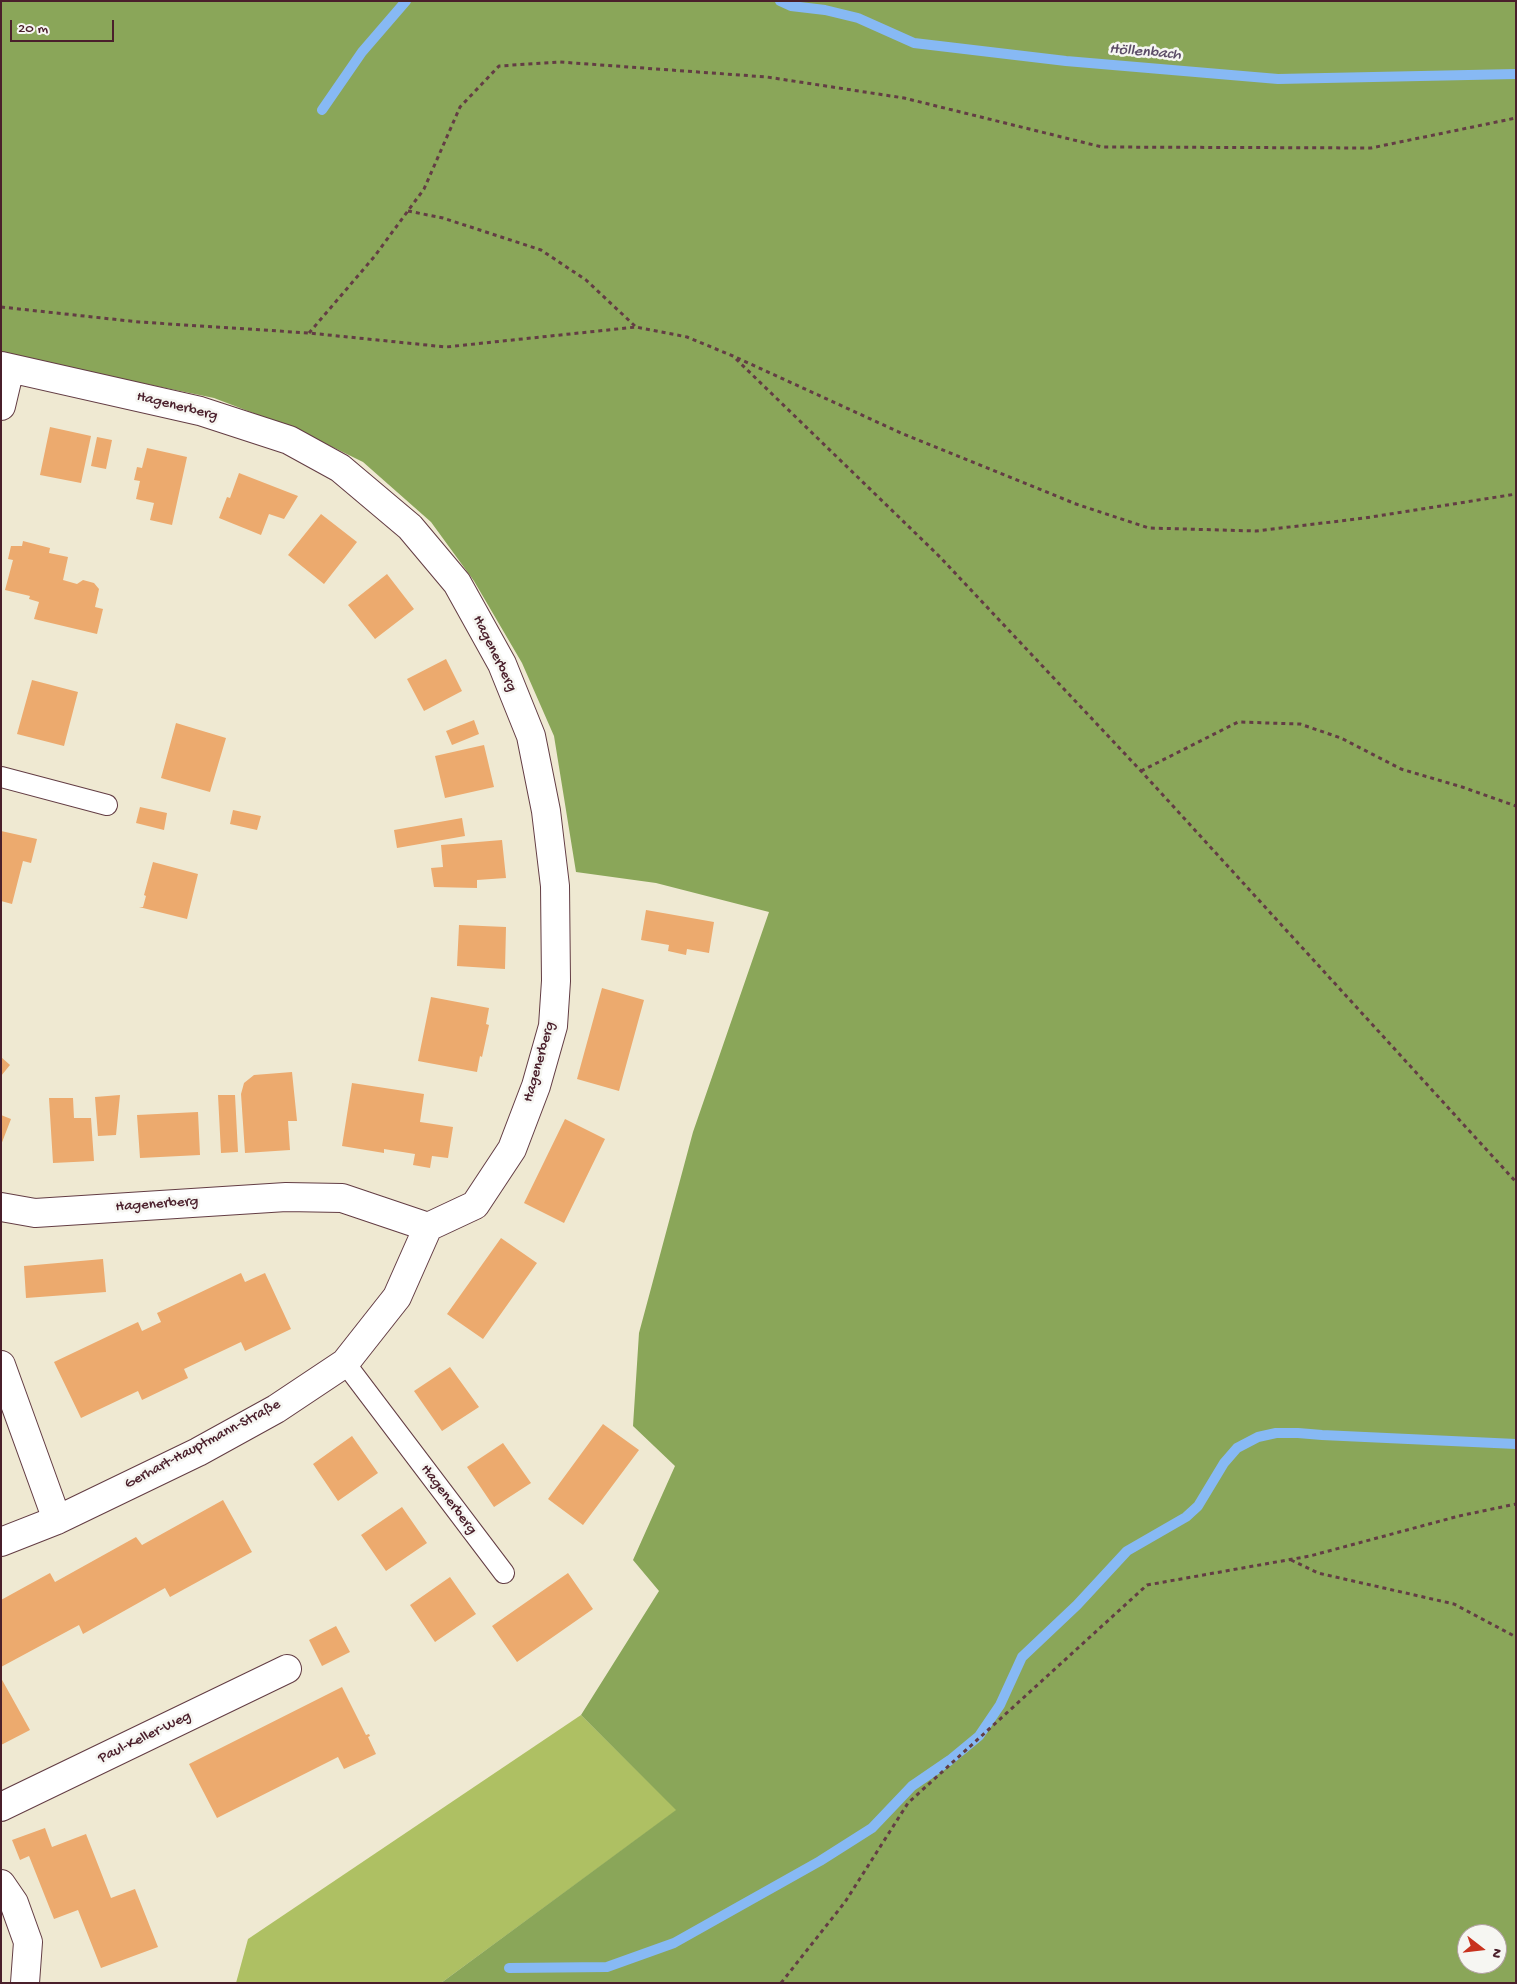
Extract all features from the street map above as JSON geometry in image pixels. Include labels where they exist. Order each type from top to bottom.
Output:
[{"type":"street","name":"Hagenerberg","points":[[1,406],[6,367],[200,411],[289,440],[340,468],[410,526],[457,582],[502,664],[531,736],[546,811],[555,886],[556,980],[553,1026],[536,1086],[512,1149],[475,1205],[428,1227],[342,1198],[286,1197],[35,1213],[1,1207]]},
{"type":"street","points":[[345,1362],[397,1297],[428,1227]]},
{"type":"street","name":"Gerhart-Hauptmann-Straße","points":[[1,1542],[57,1520],[198,1452],[276,1409],[345,1362]]},
{"type":"street","points":[[1,1365],[57,1520]]},
{"type":"street","name":"Paul-Keller-Weg","points":[[1,1806],[287,1669]]},
{"type":"street","points":[[1,1884],[14,1903],[28,1942],[26,1982]]},
{"type":"lane","points":[[1,777],[106,805]]},
{"type":"lane","name":"Hagenerberg","points":[[345,1362],[504,1573]]},
{"type":"path","points":[[308,333],[374,257],[424,189],[460,107],[499,66],[560,62],[767,77],[904,98],[1102,147],[1371,148],[1516,118]]},
{"type":"path","points":[[408,211],[443,218],[541,250],[586,280],[636,327]]},
{"type":"path","points":[[1,307],[139,322],[308,333],[446,347],[636,327],[687,337],[901,433],[1076,504],[1149,528],[1256,531],[1365,518],[1516,494]]},
{"type":"path","points":[[733,356],[940,557],[1141,771],[1516,1182]]},
{"type":"path","points":[[1141,771],[1238,722],[1300,724],[1341,738],[1401,769],[1462,787],[1516,806]]},
{"type":"path","points":[[782,1983],[845,1902],[908,1803],[1147,1585],[1320,1553],[1459,1516],[1516,1504]]},
{"type":"path","points":[[1290,1559],[1318,1572],[1454,1604],[1516,1637]]},
{"type":"green space","points":[[1,1],[1516,1],[1516,1983],[441,1983],[676,1810],[581,1715],[659,1591],[633,1560],[675,1466],[633,1426],[639,1333],[693,1132],[769,912],[656,883],[576,872],[554,736],[522,663],[474,581],[431,522],[363,462],[300,431],[214,398],[1,354]]},
{"type":"green space","points":[[581,1715],[677,1810],[441,1983],[236,1983],[248,1939]]},
{"type":"building","points":[[50,427],[91,436],[81,483],[40,475]]},
{"type":"building","points":[[97,437],[112,440],[106,469],[91,466]]},
{"type":"building","points":[[147,448],[187,457],[172,525],[150,520],[154,503],[136,499],[140,481],[134,480],[137,467],[142,468]]},
{"type":"building","points":[[239,473],[298,496],[284,519],[269,514],[261,535],[219,518],[227,497],[230,498]]},
{"type":"building","points":[[321,514],[357,542],[324,584],[288,555]]},
{"type":"building","points":[[23,541],[50,548],[49,553],[68,557],[63,580],[77,584],[83,580],[94,583],[99,589],[95,607],[103,609],[97,634],[34,619],[39,602],[29,599],[30,596],[5,590],[13,560],[8,559],[11,546],[22,546]]},
{"type":"building","points":[[387,574],[414,609],[375,639],[348,605]]},
{"type":"building","points":[[446,659],[462,691],[424,711],[407,679]]},
{"type":"building","points":[[32,680],[78,692],[64,746],[17,734]]},
{"type":"building","points":[[474,720],[479,734],[452,745],[446,731]]},
{"type":"building","points":[[176,723],[226,738],[210,792],[161,778]]},
{"type":"building","points":[[484,745],[494,787],[445,798],[435,756]]},
{"type":"building","points":[[140,807],[167,813],[164,830],[136,823]]},
{"type":"building","points":[[233,810],[261,816],[257,830],[230,824]]},
{"type":"building","points":[[462,818],[465,836],[397,848],[394,830]]},
{"type":"building","points":[[1,831],[37,839],[31,863],[23,861],[12,904],[1,901]]},
{"type":"building","points":[[502,840],[506,878],[477,880],[477,888],[434,887],[431,868],[443,867],[441,845]]},
{"type":"building","points":[[153,862],[198,874],[187,919],[139,907],[143,907],[146,896],[144,895]]},
{"type":"building","points":[[646,910],[714,922],[709,953],[687,949],[686,955],[668,951],[669,945],[641,940]]},
{"type":"building","points":[[459,925],[506,927],[505,969],[457,966]]},
{"type":"building","points":[[602,988],[644,1000],[619,1091],[577,1079]]},
{"type":"building","points":[[431,997],[489,1008],[486,1024],[489,1025],[477,1072],[418,1061]]},
{"type":"building","points":[[1,1057],[10,1065],[1,1076]]},
{"type":"building","points":[[292,1072],[297,1121],[288,1121],[290,1150],[245,1153],[241,1094],[244,1083],[254,1075]]},
{"type":"building","points":[[352,1083],[424,1094],[420,1122],[453,1127],[448,1158],[432,1156],[430,1168],[413,1165],[415,1154],[384,1149],[384,1153],[342,1146]]},
{"type":"building","points":[[120,1095],[116,1135],[98,1136],[95,1097]]},
{"type":"building","points":[[218,1095],[235,1095],[238,1152],[221,1153]]},
{"type":"building","points":[[49,1098],[73,1098],[74,1118],[91,1118],[94,1161],[53,1163]]},
{"type":"building","points":[[198,1112],[200,1155],[140,1158],[137,1115]]},
{"type":"building","points":[[1,1115],[11,1119],[1,1145]]},
{"type":"building","points":[[565,1119],[605,1139],[564,1223],[524,1203]]},
{"type":"building","points":[[501,1238],[537,1263],[483,1339],[447,1314]]},
{"type":"building","points":[[103,1259],[106,1292],[26,1298],[24,1266]]},
{"type":"building","points":[[241,1273],[245,1282],[265,1273],[291,1329],[245,1351],[241,1342],[184,1369],[188,1378],[142,1400],[138,1391],[81,1418],[54,1362],[138,1322],[142,1331],[161,1322],[157,1313]]},
{"type":"building","points":[[450,1367],[479,1407],[442,1431],[414,1391]]},
{"type":"building","points":[[603,1424],[639,1450],[583,1525],[548,1499]]},
{"type":"building","points":[[352,1436],[378,1473],[338,1501],[313,1464]]},
{"type":"building","points":[[503,1443],[531,1483],[494,1507],[467,1467]]},
{"type":"building","points":[[223,1500],[252,1552],[170,1597],[165,1588],[83,1634],[79,1625],[1,1667],[1,1600],[50,1573],[55,1582],[136,1537],[142,1545]]},
{"type":"building","points":[[402,1507],[427,1543],[386,1571],[361,1535]]},
{"type":"building","points":[[568,1573],[593,1609],[517,1662],[492,1626]]},
{"type":"building","points":[[450,1577],[476,1614],[435,1642],[410,1605]]},
{"type":"building","points":[[336,1626],[350,1652],[322,1666],[309,1640]]},
{"type":"building","points":[[1,1678],[30,1730],[1,1745]]},
{"type":"building","points":[[342,1687],[366,1735],[369,1734],[370,1736],[368,1737],[376,1754],[344,1769],[338,1757],[217,1818],[189,1764]]},
{"type":"building","points":[[45,1828],[52,1847],[86,1834],[111,1898],[135,1889],[158,1947],[101,1968],[78,1910],[54,1919],[29,1856],[20,1860],[12,1840]]},
{"type":"waterway","points":[[322,110],[362,52],[406,1]]},
{"type":"waterway","name":"Höllenbach","points":[[780,1],[791,6],[825,10],[858,18],[914,43],[1066,61],[1278,79],[1516,74]]},
{"type":"waterway","points":[[509,1968],[607,1967],[674,1943],[820,1861],[872,1828],[912,1786],[950,1760],[979,1736],[1000,1705],[1022,1657],[1077,1605],[1127,1551],[1186,1517],[1198,1506],[1224,1463],[1237,1448],[1258,1437],[1276,1433],[1298,1433],[1516,1444]]}]
